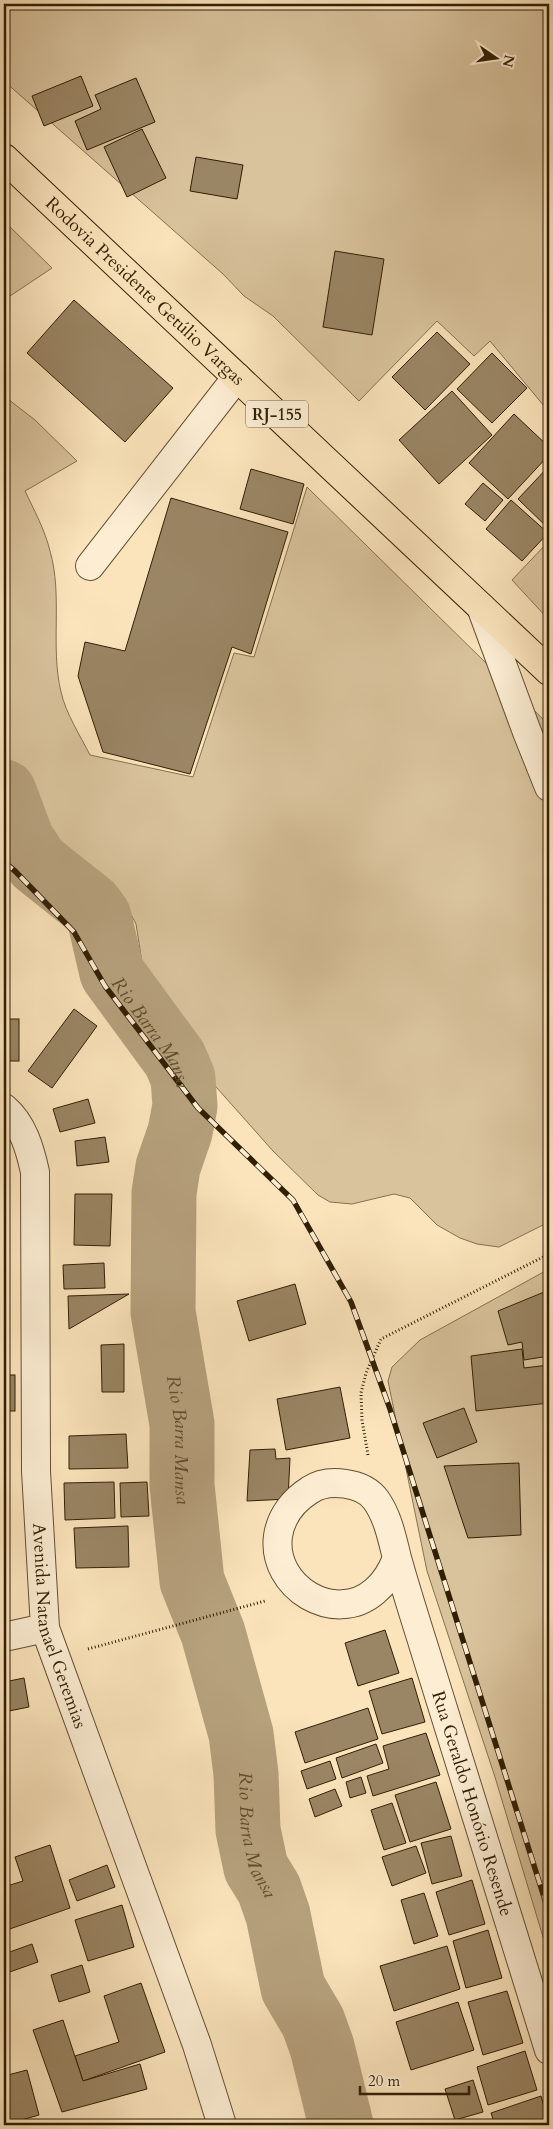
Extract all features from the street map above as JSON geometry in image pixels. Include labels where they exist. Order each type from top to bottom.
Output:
[{"type":"main road","name":"Rodovia Presidente Getúlio Vargas","points":[[4,158],[549,671]]},
{"type":"street","points":[[90,566],[237,377]]},
{"type":"street","points":[[481,607],[549,787]]},
{"type":"street","name":"Avenida Natanael Geremias","points":[[4,1108],[21,1130],[29,1148],[35,1172],[36,1471],[45,1628],[197,2045],[222,2125]]},
{"type":"street","points":[[374,1498],[354,1486],[341,1482],[324,1483],[312,1488],[296,1500],[284,1516],[278,1536],[278,1556],[286,1574],[299,1590],[317,1601],[336,1604],[356,1602],[374,1593],[388,1578],[397,1558]]},
{"type":"street","name":"Rua Geraldo Honório Resende","points":[[374,1498],[388,1523],[397,1558],[549,2050]]},
{"type":"street","points":[[4,1638],[45,1628]]},
{"type":"path","points":[[374,1498],[362,1420],[361,1393],[366,1373],[381,1339],[549,1254]]},
{"type":"path","points":[[94,1647],[260,1603]]},
{"type":"shaded area","points":[[4,4],[549,4],[549,412],[490,341],[474,356],[437,321],[359,401],[273,316],[244,296],[223,274],[4,81]]},
{"type":"shaded area","points":[[4,221],[52,268],[4,300]]},
{"type":"shaded area","points":[[4,396],[35,420],[77,461],[25,491],[45,535],[54,568],[56,586],[56,657],[61,692],[70,716],[90,755],[193,777],[234,653],[254,657],[307,487],[549,725],[549,1222],[499,1247],[477,1244],[460,1238],[437,1225],[410,1198],[394,1194],[352,1204],[330,1202],[318,1195],[273,1151],[201,1070],[176,1036],[152,997],[142,962],[136,924],[126,905],[111,890],[63,862],[41,842],[27,821],[16,795],[4,744],[4,518],[8,492],[4,480]]},
{"type":"shaded area","points":[[549,541],[549,620],[512,580]]},
{"type":"shaded area","points":[[549,1269],[549,1957],[495,1777],[427,1571],[388,1381],[392,1367],[420,1340]]},
{"type":"building","points":[[81,76],[93,106],[44,126],[32,96]]},
{"type":"building","points":[[136,78],[155,122],[87,150],[75,121],[101,109],[95,95]]},
{"type":"building","points":[[142,129],[166,178],[127,197],[104,147]]},
{"type":"building","points":[[196,157],[243,165],[237,199],[190,191]]},
{"type":"building","points":[[335,251],[384,259],[372,335],[323,327]]},
{"type":"building","points":[[74,300],[173,388],[125,442],[27,353]]},
{"type":"building","points":[[437,332],[470,364],[425,410],[392,377]]},
{"type":"building","points":[[492,353],[527,388],[492,423],[457,389]]},
{"type":"building","points":[[452,391],[492,435],[439,484],[399,440]]},
{"type":"building","points":[[514,414],[549,447],[549,455],[508,499],[469,463]]},
{"type":"building","points":[[549,466],[549,529],[518,499]]},
{"type":"building","points":[[251,469],[304,484],[293,524],[240,509]]},
{"type":"building","points":[[483,483],[503,500],[485,521],[465,504]]},
{"type":"building","points":[[171,498],[288,532],[251,654],[232,647],[190,774],[103,752],[78,676],[85,642],[125,651]]},
{"type":"building","points":[[511,500],[548,533],[522,561],[486,529]]},
{"type":"building","points":[[74,1009],[97,1026],[52,1088],[28,1071]]},
{"type":"building","points":[[4,1019],[19,1019],[19,1061],[4,1061]]},
{"type":"building","points":[[88,1099],[95,1123],[60,1132],[53,1109]]},
{"type":"building","points":[[105,1137],[109,1162],[77,1166],[75,1141]]},
{"type":"building","points":[[75,1194],[112,1194],[110,1246],[74,1245]]},
{"type":"building","points":[[104,1263],[105,1288],[64,1289],[63,1265]]},
{"type":"building","points":[[295,1284],[306,1324],[249,1341],[237,1301]]},
{"type":"building","points":[[549,1290],[549,1356],[524,1360],[522,1342],[508,1345],[498,1311]]},
{"type":"building","points":[[129,1294],[69,1329],[68,1296]]},
{"type":"building","points":[[4,1315],[8,1315],[8,1354],[4,1354]]},
{"type":"building","points":[[124,1344],[124,1392],[102,1392],[101,1345]]},
{"type":"building","points":[[522,1349],[524,1368],[549,1365],[549,1403],[476,1411],[471,1356]]},
{"type":"building","points":[[4,1375],[15,1375],[15,1411],[4,1411]]},
{"type":"building","points":[[340,1387],[350,1438],[286,1450],[277,1399]]},
{"type":"building","points":[[464,1408],[477,1442],[437,1458],[423,1423]]},
{"type":"building","points":[[126,1434],[128,1468],[69,1469],[69,1436]]},
{"type":"building","points":[[275,1449],[276,1459],[290,1458],[288,1499],[247,1501],[250,1450]]},
{"type":"building","points":[[519,1463],[521,1535],[468,1538],[444,1466]]},
{"type":"building","points":[[114,1482],[115,1518],[65,1520],[64,1483]]},
{"type":"building","points":[[147,1482],[149,1516],[121,1517],[120,1483]]},
{"type":"building","points":[[128,1526],[129,1567],[76,1568],[74,1528]]},
{"type":"building","points":[[385,1630],[399,1673],[358,1686],[345,1643]]},
{"type":"building","points":[[24,1678],[29,1707],[4,1712],[4,1682]]},
{"type":"building","points":[[412,1678],[425,1722],[382,1734],[369,1691]]},
{"type":"building","points":[[368,1708],[378,1739],[305,1763],[295,1732]]},
{"type":"building","points":[[426,1733],[440,1775],[373,1796],[367,1776],[389,1769],[383,1746]]},
{"type":"building","points":[[376,1744],[383,1763],[342,1778],[336,1758]]},
{"type":"building","points":[[330,1761],[336,1779],[307,1789],[301,1771]]},
{"type":"building","points":[[361,1777],[366,1793],[350,1798],[346,1782]]},
{"type":"building","points":[[436,1782],[451,1829],[410,1842],[395,1795]]},
{"type":"building","points":[[335,1789],[342,1806],[315,1817],[309,1799]]},
{"type":"building","points":[[392,1803],[406,1843],[384,1850],[371,1810]]},
{"type":"building","points":[[451,1836],[462,1876],[432,1884],[421,1843]]},
{"type":"building","points":[[50,1845],[70,1908],[4,1931],[4,1887],[23,1881],[15,1857]]},
{"type":"building","points":[[416,1846],[426,1873],[392,1886],[382,1857]]},
{"type":"building","points":[[107,1865],[115,1887],[77,1901],[69,1880]]},
{"type":"building","points":[[472,1880],[485,1924],[449,1935],[436,1892]]},
{"type":"building","points":[[424,1893],[438,1936],[414,1944],[401,1900]]},
{"type":"building","points":[[122,1905],[134,1947],[88,1961],[75,1920]]},
{"type":"building","points":[[488,1930],[502,1978],[466,1988],[453,1941]]},
{"type":"building","points":[[32,1944],[38,1962],[4,1974],[4,1954]]},
{"type":"building","points":[[447,1946],[460,1989],[394,2011],[380,1966]]},
{"type":"building","points":[[82,1965],[90,1992],[59,2002],[51,1975]]},
{"type":"building","points":[[141,1983],[165,2052],[83,2081],[75,2056],[119,2042],[104,1996]]},
{"type":"building","points":[[507,1991],[523,2043],[483,2055],[468,2002]]},
{"type":"building","points":[[458,2002],[474,2050],[411,2070],[396,2022]]},
{"type":"building","points":[[63,2020],[83,2081],[140,2064],[147,2089],[62,2112],[33,2030]]},
{"type":"building","points":[[525,2051],[537,2090],[488,2105],[477,2067]]},
{"type":"building","points":[[27,2070],[39,2115],[4,2125],[4,2076]]},
{"type":"building","points":[[473,2080],[483,2112],[455,2120],[445,2089]]},
{"type":"building","points":[[541,2096],[549,2125],[495,2125],[491,2113]]},
{"type":"building","points":[[481,2120],[483,2125],[465,2125]]},
{"type":"waterway","name":"Rio Barra Mansa","points":[[4,792],[22,840],[37,863],[91,906],[99,917],[112,973],[175,1059],[183,1078],[185,1106],[180,1132],[168,1167],[164,1193],[163,1312],[182,1424],[182,1485],[192,1581],[213,1633],[241,1734],[246,1774],[248,1830],[256,1868],[269,1889],[278,1915],[293,1988],[313,2022],[322,2047],[341,2125]]},
{"type":"railway","points":[[4,862],[74,932],[105,986],[198,1108],[293,1200],[351,1302],[390,1409],[549,1913]]}]
